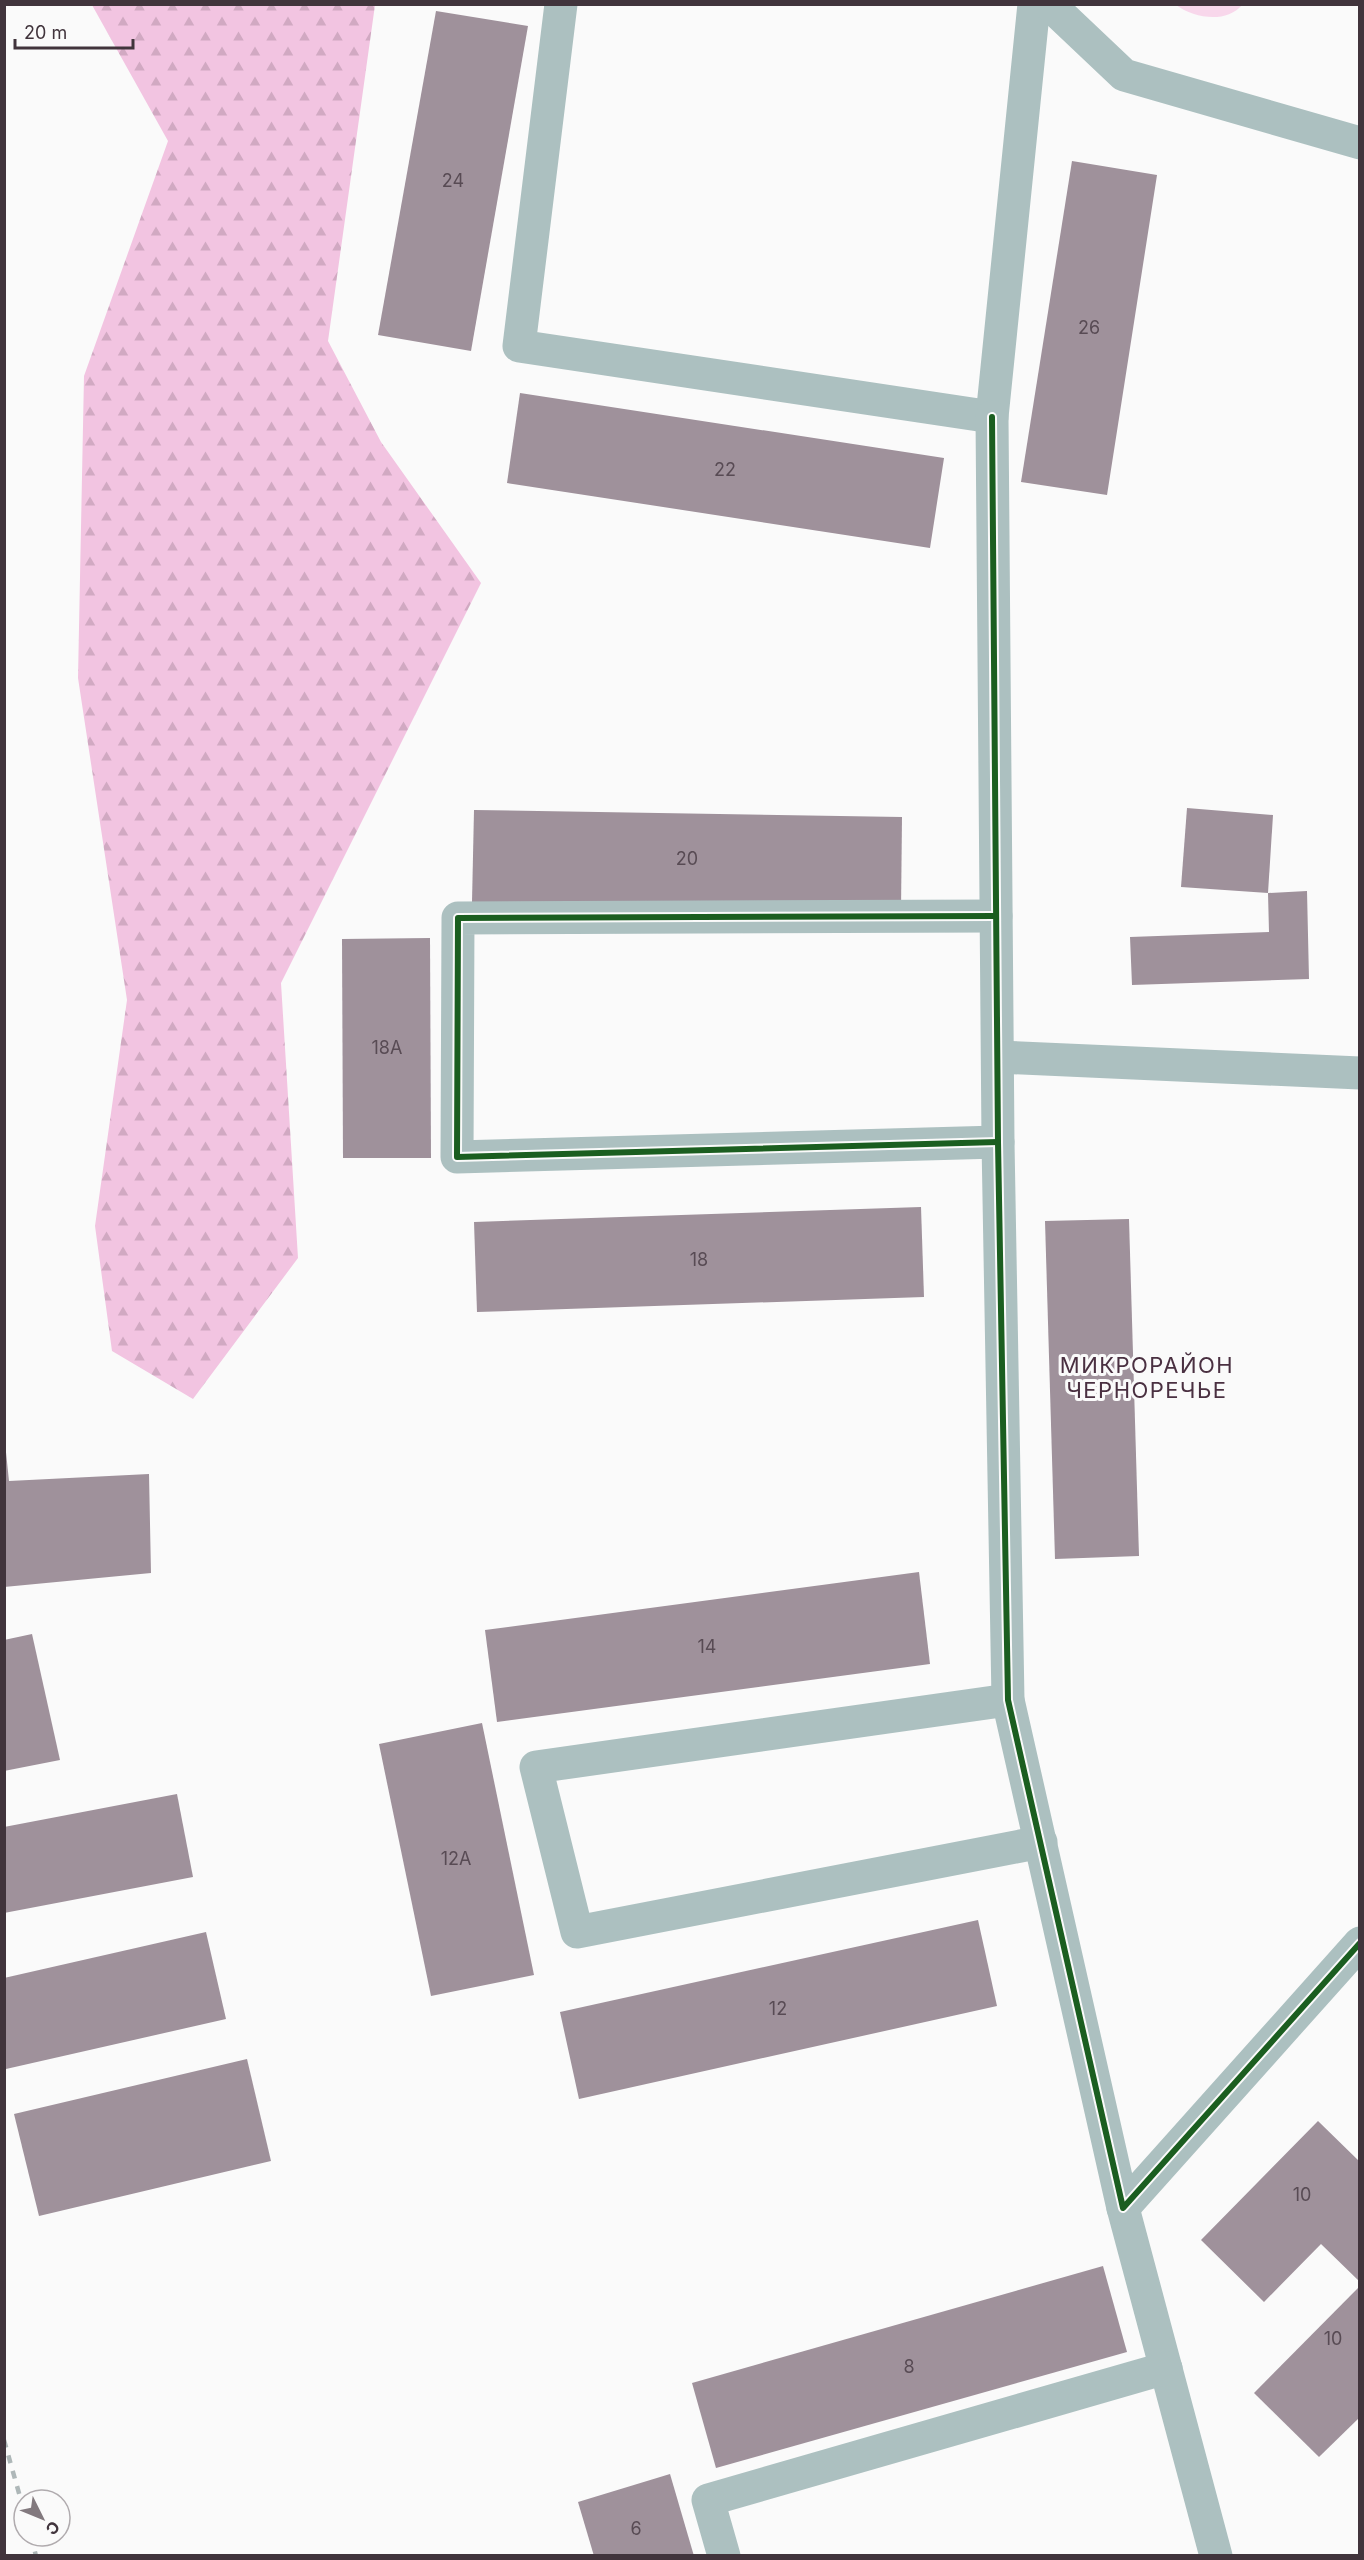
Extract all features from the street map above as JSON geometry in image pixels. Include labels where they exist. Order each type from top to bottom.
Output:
[{"type":"street","points":[[561,4],[519,346],[992,417]]},
{"type":"street","points":[[1034,4],[992,417],[998,1142],[1008,1700],[1123,2208],[1216,2556]]},
{"type":"street","points":[[1048,4],[1124,75],[1359,143]]},
{"type":"street","points":[[996,916],[458,918],[457,1157],[998,1142]]},
{"type":"street","points":[[998,1057],[1359,1073]]},
{"type":"street","points":[[1008,1700],[536,1767],[577,1932],[1041,1842]]},
{"type":"street","points":[[1123,2208],[1359,1943]]},
{"type":"street","points":[[724,2556],[708,2500],[1166,2368]]},
{"type":"green space","points":[[92,5],[375,5],[328,341],[381,442],[481,583],[281,983],[298,1258],[193,1399],[112,1351],[95,1226],[127,1000],[78,678],[84,376],[168,141]]},
{"type":"shaded area","points":[[1176,5],[1242,5],[1227,15],[1210,17],[1183,10]]},
{"type":"building","points":[[436,11],[528,26],[471,351],[378,335]]},
{"type":"building","points":[[1072,161],[1157,175],[1107,495],[1021,482]]},
{"type":"building","points":[[520,393],[944,458],[930,548],[507,483]]},
{"type":"building","points":[[1187,808],[1273,815],[1268,893],[1181,887]]},
{"type":"building","points":[[474,810],[902,817],[901,910],[472,902]]},
{"type":"building","points":[[1307,891],[1309,979],[1132,985],[1130,937],[1269,932],[1268,893]]},
{"type":"building","points":[[430,938],[431,1158],[343,1158],[342,939]]},
{"type":"building","points":[[921,1207],[924,1297],[477,1312],[474,1222]]},
{"type":"building","points":[[1129,1219],[1139,1556],[1055,1559],[1045,1221]]},
{"type":"building","points":[[4,1433],[9,1481],[149,1474],[151,1573],[4,1587]]},
{"type":"building","points":[[919,1572],[930,1664],[497,1722],[485,1630]]},
{"type":"building","points":[[32,1634],[60,1760],[4,1771],[4,1640]]},
{"type":"building","points":[[482,1723],[534,1975],[431,1996],[379,1744]]},
{"type":"building","points":[[177,1794],[193,1877],[4,1913],[4,1827]]},
{"type":"building","points":[[978,1920],[997,2006],[579,2099],[560,2012]]},
{"type":"building","points":[[206,1932],[226,2019],[6,2069],[4,1978]]},
{"type":"building","points":[[247,2059],[271,2161],[39,2216],[14,2114]]},
{"type":"building","points":[[1318,2121],[1360,2162],[1360,2282],[1321,2244],[1264,2302],[1201,2240]]},
{"type":"building","points":[[1103,2266],[1127,2352],[716,2468],[692,2383]]},
{"type":"building","points":[[1360,2286],[1360,2417],[1319,2457],[1254,2393]]},
{"type":"building","points":[[670,2474],[694,2556],[594,2556],[578,2502]]},
{"type":"railway","points":[[4,2440],[18,2488]]},
{"type":"railway","points":[[34,2548],[36,2556]]},
{"type":"cycle path","points":[[992,417],[998,1142],[1008,1700],[1123,2208],[1360,1943]]},
{"type":"cycle path","points":[[996,916],[458,918],[457,1157],[998,1142]]},
{"type":"district","name":"МИКРОРАЙОН ЧЕРНОРЕЧЬЕ","points":[[1147,1378]]}]
